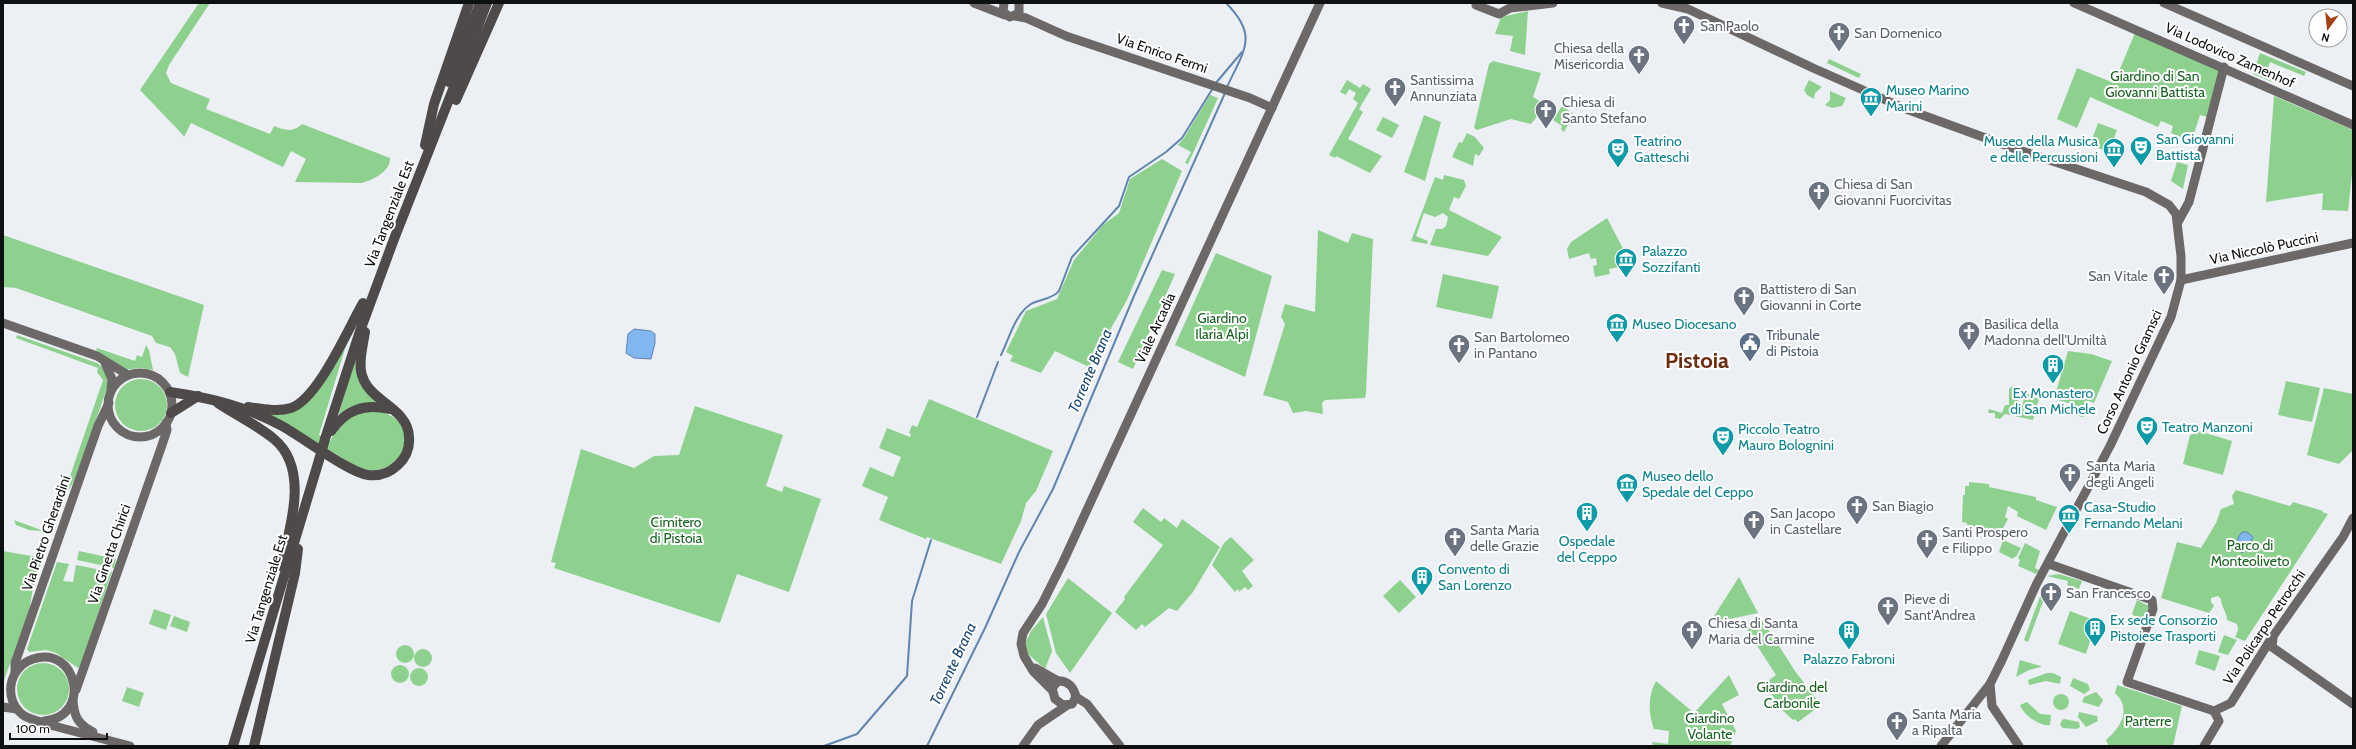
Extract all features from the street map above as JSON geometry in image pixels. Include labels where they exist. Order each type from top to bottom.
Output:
[{"type":"main road","points":[[442,110],[469,3]]},
{"type":"main road","points":[[428,146],[480,3]]},
{"type":"main road","points":[[428,146],[488,3]]},
{"type":"main road","points":[[442,110],[499,3]]},
{"type":"main road","name":"Via Tangenziale Est","points":[[233,746],[366,304],[428,146]]},
{"type":"main road","points":[[236,405],[284,409],[304,400],[314,390],[366,304]]},
{"type":"main road","points":[[170,392],[210,398],[236,405],[281,426],[354,470],[370,475],[393,470],[403,461],[408,450],[410,439],[407,425],[394,410],[370,391],[361,371],[366,304]]},
{"type":"main road","points":[[171,413],[198,396]]},
{"type":"main road","points":[[210,398],[275,439],[286,453],[292,466],[295,484],[293,504],[276,588],[274,612]]},
{"type":"main road","points":[[325,439],[339,420],[353,410],[372,406],[394,410]]},
{"type":"main road","points":[[254,746],[295,573],[301,522]]},
{"type":"street","points":[[973,3],[1004,4],[1002,10],[1005,15]]},
{"type":"street","points":[[973,3],[1005,15]]},
{"type":"street","name":"Viale Arcadia","points":[[1068,702],[1052,690],[1028,662],[1021,649],[1023,633],[1042,604],[1066,556],[1320,3]]},
{"type":"street","points":[[1476,4],[1499,14],[1510,8],[1552,3]]},
{"type":"street","name":"Corso Antonio Gramsci","points":[[1662,3],[1689,6],[1813,68],[1946,124],[2146,192],[2173,208],[2178,222],[2181,280],[2171,317],[2049,564],[2036,585],[1990,684],[1941,746]]},
{"type":"street","name":"Via Lodovico Zamenhof","points":[[2074,3],[2224,67],[2353,125]]},
{"type":"street","points":[[2164,3],[2353,86]]},
{"type":"street","name":"Via Enrico Fermi","points":[[1019,4],[1043,24]]},
{"type":"street","points":[[1015,16],[1019,13],[1019,4]]},
{"type":"street","name":"Via Enrico Fermi","points":[[1005,15],[1015,16],[1043,24],[1066,36],[1230,91],[1272,108]]},
{"type":"street","points":[[2178,222],[2189,202],[2224,67]]},
{"type":"street","name":"Via Niccolò Puccini","points":[[2181,280],[2353,243]]},
{"type":"street","points":[[3,323],[102,359],[128,376]]},
{"type":"street","points":[[102,359],[112,379],[110,398],[110,413],[115,423],[127,434],[138,436],[149,435],[159,431],[166,423],[171,413],[172,403],[170,392],[161,380],[152,375],[138,373],[128,376],[119,381],[110,398]]},
{"type":"street","name":"Via Pietro Gherardini","points":[[13,678],[15,663],[94,438],[110,398]]},
{"type":"street","name":"Via Ginetta Chirici","points":[[74,697],[161,448],[167,430],[166,423]]},
{"type":"street","name":"Via Policarpo Petrocchi","points":[[2214,711],[2229,705],[2263,652],[2343,537],[2353,518]]},
{"type":"street","points":[[2049,564],[2153,602],[2153,611],[2128,682],[2214,711],[2219,720],[2204,746]]},
{"type":"street","points":[[2272,647],[2274,636]]},
{"type":"street","points":[[2263,652],[2268,647],[2272,647],[2352,703]]},
{"type":"street","points":[[3,692],[22,665],[31,659],[51,658],[61,663],[69,670],[74,682],[74,716],[78,722],[104,739]]},
{"type":"street","points":[[1028,662],[1058,681],[1068,683],[1068,702]]},
{"type":"street","points":[[13,678],[11,696],[17,709],[29,719],[44,721],[54,726],[130,746]]},
{"type":"street","points":[[1052,690],[1053,685],[1058,681]]},
{"type":"street","points":[[1990,684],[1992,706],[2019,746]]},
{"type":"street","points":[[44,721],[62,715],[74,697]]},
{"type":"street","points":[[1068,702],[1085,711],[1113,746]]},
{"type":"street","points":[[1023,746],[1035,728],[1068,702],[1087,704],[1120,746]]},
{"type":"street","points":[[1975,703],[1992,706]]},
{"type":"street","points":[[3,707],[17,709]]},
{"type":"green space","points":[[199,3],[210,3],[169,65],[166,73],[171,83],[210,99],[206,109],[270,134],[274,126],[292,130],[302,124],[390,158],[388,167],[376,177],[362,183],[295,182],[306,159],[291,151],[283,167],[191,123],[184,137],[140,90]]},
{"type":"green space","points":[[1528,11],[1525,55],[1510,51],[1513,36],[1495,34],[1501,17]]},
{"type":"green space","name":"Giardino di San Giovanni Battista","points":[[2135,33],[2220,71],[2207,117],[2200,115],[2193,137],[2188,140],[2171,133],[2173,126],[2161,121],[2158,127],[2090,97],[2077,128],[2057,119],[2077,68],[2114,83]]},
{"type":"green space","points":[[2260,53],[2306,72],[2304,76],[2270,62],[2267,71],[2275,74],[2272,82],[2253,74]]},
{"type":"green space","points":[[1829,59],[1861,74],[1859,78],[1827,63]]},
{"type":"green space","points":[[1493,61],[1541,73],[1533,97],[1546,105],[1531,124],[1511,119],[1477,130],[1474,128],[1489,64]]},
{"type":"green space","points":[[1347,80],[1360,88],[1363,84],[1371,89],[1359,109],[1363,112],[1348,139],[1382,156],[1370,173],[1336,156],[1335,158],[1329,155],[1358,103],[1353,99],[1356,93],[1349,89],[1346,95],[1340,92]]},
{"type":"green space","points":[[1809,80],[1822,87],[1815,93],[1814,99],[1807,95],[1804,90]]},
{"type":"green space","points":[[1830,91],[1846,98],[1842,106],[1832,108],[1825,105],[1830,100]]},
{"type":"green space","points":[[1210,95],[1218,98],[1188,164],[1185,163],[1191,152],[1178,145],[1184,138]]},
{"type":"green space","points":[[2274,96],[2353,130],[2353,164],[2348,211],[2322,210],[2323,193],[2266,202]]},
{"type":"green space","points":[[1562,106],[1578,117],[1573,123],[1570,121],[1564,132],[1561,129],[1562,126],[1553,120]]},
{"type":"green space","points":[[1424,115],[1441,122],[1425,181],[1404,172]]},
{"type":"green space","points":[[1383,117],[1399,125],[1392,138],[1376,130]]},
{"type":"green space","points":[[2098,123],[2117,130],[2109,152],[2090,145]]},
{"type":"green space","points":[[1467,133],[1475,137],[1484,148],[1479,156],[1475,154],[1473,166],[1452,157],[1459,142],[1462,143]]},
{"type":"green space","points":[[1162,159],[1182,171],[1127,300],[1089,367],[1055,351],[1041,373],[1010,361],[1013,356],[1006,352],[1026,311],[1057,299],[1074,260],[1103,225],[1119,213],[1130,179]]},
{"type":"green space","points":[[2177,162],[2188,165],[2183,189],[2171,181]]},
{"type":"green space","points":[[1444,175],[1464,180],[1466,186],[1459,199],[1454,197],[1449,210],[1502,237],[1488,256],[1430,245],[1436,229],[1442,229],[1446,226],[1448,217],[1443,213],[1435,217],[1424,213],[1416,236],[1428,241],[1427,244],[1411,241],[1435,177],[1443,180]]},
{"type":"green space","points":[[1607,218],[1628,258],[1629,265],[1609,269],[1610,274],[1595,277],[1593,266],[1597,265],[1596,258],[1591,259],[1589,253],[1569,259],[1567,249],[1571,242]]},
{"type":"green space","points":[[1318,230],[1348,243],[1352,233],[1373,239],[1366,393],[1365,398],[1325,400],[1322,403],[1323,414],[1306,411],[1293,413],[1288,402],[1263,395],[1285,324],[1281,317],[1285,304],[1315,312]]},
{"type":"green space","points":[[3,235],[204,305],[188,377],[180,373],[175,354],[170,347],[156,343],[152,336],[16,288],[3,287]]},
{"type":"green space","name":"Giardino Ilaria Alpi","points":[[1216,253],[1272,276],[1245,377],[1175,345]]},
{"type":"green space","points":[[1162,270],[1175,274],[1133,369],[1118,362]]},
{"type":"green space","points":[[1443,274],[1499,286],[1492,319],[1436,307]]},
{"type":"green space","points":[[17,335],[97,363],[105,371],[108,381],[107,388],[77,475],[66,495],[55,523],[49,529],[41,531],[29,530],[16,525],[14,520],[41,530],[43,525],[49,522],[54,523],[103,380],[97,372],[98,368],[16,338]]},
{"type":"green space","points":[[347,342],[319,435],[330,442],[340,425],[357,414],[366,411],[380,412],[393,417],[401,426],[405,437],[403,448],[398,459],[388,466],[375,470],[359,468],[271,416],[269,413],[292,410]]},
{"type":"green space","points":[[146,345],[149,350],[153,370],[140,368],[124,370],[96,350],[97,348],[135,361],[137,355],[142,357]]},
{"type":"green space","points":[[2068,351],[2091,354],[2112,361],[2094,403],[2089,401],[2083,417],[2073,415],[2076,405],[2054,399]]},
{"type":"green space","points":[[356,355],[376,402],[340,415],[339,413]]},
{"type":"green space","points":[[136,379],[146,379],[155,383],[163,391],[167,400],[167,410],[163,419],[155,427],[146,431],[136,431],[127,427],[119,419],[115,410],[115,400],[119,391],[127,383]]},
{"type":"green space","points":[[2286,381],[2320,388],[2312,422],[2278,415]]},
{"type":"green space","points":[[2012,386],[2015,388],[2014,393],[2023,391],[2022,394],[2018,393],[2018,406],[2022,406],[2025,394],[2040,395],[2033,420],[2005,414],[2000,419],[1995,418],[1995,413],[1988,413],[1989,409],[2002,413],[2005,405],[2009,405],[2009,389]]},
{"type":"green space","points":[[2324,388],[2353,394],[2353,450],[2339,464],[2307,455]]},
{"type":"green space","points":[[929,399],[1053,451],[1036,491],[1026,503],[1021,521],[1001,564],[927,537],[926,539],[879,520],[888,497],[862,486],[870,467],[893,477],[901,457],[879,448],[887,428],[910,437],[911,434],[909,433],[912,425],[917,427]]},
{"type":"green space","name":"Cimitero di Pistoia","points":[[695,406],[783,435],[766,486],[782,492],[784,486],[821,499],[789,592],[737,574],[720,623],[554,568],[556,563],[551,562],[581,449],[634,468],[654,456],[679,455]]},
{"type":"green space","points":[[2199,431],[2232,441],[2223,475],[2183,464],[2190,435]]},
{"type":"green space","points":[[1969,482],[1989,484],[1989,487],[2036,497],[2036,500],[2057,507],[2046,530],[2017,516],[2018,512],[2008,506],[2005,517],[2008,519],[2001,532],[1967,525],[1967,523],[1962,522],[1963,495],[1965,495],[1965,486],[1969,486]]},
{"type":"green space","name":"Parco di Monteoliveto","points":[[2236,490],[2290,506],[2293,502],[2323,511],[2322,512],[2328,514],[2245,641],[2235,637],[2238,630],[2237,624],[2227,620],[2221,599],[2218,596],[2211,598],[2211,602],[2214,606],[2209,613],[2161,598],[2177,542],[2201,548],[2216,523],[2221,509],[2234,504],[2232,496]]},
{"type":"green space","points":[[1143,508],[1161,522],[1164,518],[1177,528],[1182,519],[1220,547],[1193,592],[1177,611],[1169,608],[1145,627],[1142,624],[1136,630],[1115,612],[1125,599],[1124,597],[1163,545],[1133,522]]},
{"type":"green space","points":[[1231,537],[1254,560],[1242,571],[1253,586],[1248,590],[1245,587],[1239,592],[1238,589],[1235,592],[1212,565],[1224,543]]},
{"type":"green space","points":[[2003,540],[2021,548],[2016,557],[2013,559],[1999,552]]},
{"type":"green space","points":[[2025,543],[2040,551],[2035,568],[2039,570],[2036,574],[2018,566],[2020,560],[2018,558]]},
{"type":"green space","points":[[3,551],[43,558],[33,588],[29,611],[3,683]]},
{"type":"green space","points":[[79,551],[116,559],[114,568],[77,560]]},
{"type":"green space","points":[[57,562],[69,564],[63,581],[73,582],[76,565],[112,572],[81,665],[78,668],[56,653],[46,650],[29,652],[27,649]]},
{"type":"green space","points":[[2059,574],[2082,581],[2079,589],[2067,585],[2068,581],[2047,576]]},
{"type":"green space","points":[[1739,577],[1758,613],[1715,622],[1714,616]]},
{"type":"green space","points":[[1068,578],[1112,613],[1070,673],[1056,653],[1046,614]]},
{"type":"green space","points":[[1400,580],[1416,597],[1399,613],[1383,596]]},
{"type":"green space","points":[[2041,594],[2045,596],[2028,642],[2024,640]]},
{"type":"green space","points":[[2137,600],[2149,606],[2143,626],[2137,624],[2137,618],[2132,614]]},
{"type":"green space","points":[[154,609],[171,615],[166,630],[149,624]]},
{"type":"green space","points":[[2070,611],[2096,621],[2086,654],[2058,644]]},
{"type":"green space","points":[[174,616],[190,622],[187,632],[170,626]]},
{"type":"green space","points":[[1043,617],[1052,651],[1045,669],[1028,654],[1025,644],[1031,631]]},
{"type":"green space","name":"Giardino del Carbonile","points":[[1759,619],[1763,621],[1795,671],[1821,705],[1798,722],[1795,719],[1793,720],[1779,707],[1765,683],[1776,675],[1745,627]]},
{"type":"green space","points":[[2224,635],[2237,640],[2228,655],[2218,652]]},
{"type":"green space","points":[[405,645],[411,648],[414,654],[411,660],[405,663],[399,660],[396,654],[399,648]]},
{"type":"green space","points":[[423,649],[429,652],[432,658],[429,664],[423,667],[417,664],[414,658],[417,652]]},
{"type":"green space","points":[[2199,650],[2220,656],[2215,671],[2195,664]]},
{"type":"green space","points":[[2020,660],[2041,667],[2029,670],[2016,677]]},
{"type":"green space","points":[[38,663],[48,663],[62,670],[69,684],[69,694],[62,708],[48,715],[38,715],[28,711],[21,704],[17,694],[17,684],[21,674],[28,667]]},
{"type":"green space","points":[[400,665],[406,668],[409,674],[406,680],[400,683],[394,680],[391,674],[394,668]]},
{"type":"green space","points":[[419,668],[425,671],[428,677],[425,683],[419,686],[413,683],[410,677],[413,671]]},
{"type":"green space","points":[[2047,673],[2053,673],[2061,677],[2060,684],[2046,681],[2029,685],[2028,680]]},
{"type":"green space","name":"Giardino Volante","points":[[1729,675],[1739,695],[1722,704],[1736,731],[1730,746],[1653,746],[1652,742],[1668,744],[1669,731],[1654,729],[1652,723],[1650,698],[1656,681],[1694,713]]},
{"type":"green space","points":[[2073,678],[2088,684],[2090,690],[2084,694],[2070,686]]},
{"type":"green space","name":"Parterre","points":[[2117,685],[2182,706],[2173,746],[2109,746],[2106,740],[2120,724],[2124,711],[2120,699],[2115,693]]},
{"type":"green space","points":[[127,687],[144,693],[139,707],[122,701]]},
{"type":"green space","points":[[2096,692],[2103,700],[2099,707],[2082,702],[2084,697]]},
{"type":"green space","points":[[2061,694],[2068,699],[2069,702],[2064,709],[2061,710],[2054,705],[2053,702],[2058,695]]},
{"type":"green space","points":[[2027,702],[2040,714],[2051,715],[2050,725],[2037,722],[2025,713],[2020,705]]},
{"type":"green space","points":[[2079,712],[2097,716],[2098,721],[2086,727],[2078,717]]},
{"type":"green space","points":[[2064,719],[2079,722],[2080,727],[2077,729],[2063,728],[2060,725]]},
{"type":"water","points":[[634,329],[651,331],[655,334],[655,343],[651,359],[634,358],[626,353],[628,334]]},
{"type":"water","points":[[2242,532],[2247,532],[2253,537],[2251,541],[2254,545],[2251,548],[2247,547],[2242,553],[2238,549],[2238,538]]},
{"type":"waterway","name":"Torrente Brana","points":[[1226,3],[1236,15],[1245,34],[1243,53],[1227,87]]},
{"type":"waterway","points":[[1215,84],[1242,52]]},
{"type":"waterway","points":[[1001,355],[1013,327],[1025,308],[1035,302],[1053,296],[1059,291],[1072,257],[1119,206],[1129,177],[1166,152],[1182,138],[1213,88]]},
{"type":"waterway","name":"Torrente Brana","points":[[927,746],[985,628],[1019,552],[1053,489],[1134,296],[1225,93]]},
{"type":"waterway","points":[[977,417],[998,362]]},
{"type":"waterway","points":[[824,746],[857,734],[907,676],[912,601],[931,540]]},
{"type":"place","name":"San Paolo","points":[[1684,46]]},
{"type":"place","name":"San Domenico","points":[[1839,52]]},
{"type":"place","name":"Chiesa della Misericordia","points":[[1639,76]]},
{"type":"place","name":"Santissima Annunziata","points":[[1395,108]]},
{"type":"place","name":"Museo Marino Marini","points":[[1871,118]]},
{"type":"place","name":"Chiesa di Santo Stefano","points":[[1546,130]]},
{"type":"place","name":"San Giovanni Battista","points":[[2141,166]]},
{"type":"place","name":"Teatrino Gatteschi","points":[[1618,168]]},
{"type":"place","name":"Museo della Musica e delle Percussioni","points":[[2114,168]]},
{"type":"place","name":"Chiesa di San Giovanni Fuorcivitas","points":[[1819,212]]},
{"type":"place","name":"Palazzo Sozzifanti","points":[[1626,278]]},
{"type":"place","name":"San Vitale","points":[[2164,296]]},
{"type":"place","name":"Battistero di San Giovanni in Corte","points":[[1744,316]]},
{"type":"place","name":"Museo Diocesano","points":[[1617,344]]},
{"type":"place","name":"Basilica della Madonna dell'Umiltà","points":[[1969,352]]},
{"type":"place","name":"Tribunale di Pistoia","points":[[1750,362]]},
{"type":"place","name":"San Bartolomeo in Pantano","points":[[1459,364]]},
{"type":"place","name":"Ex Monastero di San Michele","points":[[2053,384]]},
{"type":"place","name":"Teatro Manzoni","points":[[2147,446]]},
{"type":"place","name":"Piccolo Teatro Mauro Bolognini","points":[[1723,456]]},
{"type":"place","name":"Santa Maria degli Angeli","points":[[2070,494]]},
{"type":"place","name":"Museo dello Spedale del Ceppo","points":[[1627,504]]},
{"type":"place","name":"San Biagio","points":[[1857,526]]},
{"type":"place","name":"Ospedale del Ceppo","points":[[1587,532]]},
{"type":"place","name":"Casa-Studio Fernando Melani","points":[[2069,534]]},
{"type":"place","name":"San Jacopo in Castellare","points":[[1754,540]]},
{"type":"place","name":"Santa Maria delle Grazie","points":[[1455,558]]},
{"type":"place","name":"Santi Prospero e Filippo","points":[[1927,560]]},
{"type":"place","name":"Convento di San Lorenzo","points":[[1422,596]]},
{"type":"place","name":"San Francesco","points":[[2051,612]]},
{"type":"place","name":"Pieve di Sant'Andrea","points":[[1888,626]]},
{"type":"place","name":"Ex sede Consorzio Pistoiese Trasporti","points":[[2095,648]]},
{"type":"place","name":"Chiesa di Santa Maria del Carmine","points":[[1692,650]]},
{"type":"place","name":"Palazzo Fabroni","points":[[1849,650]]},
{"type":"place","name":"Santa Maria a Ripalta","points":[[1897,742]]},
{"type":"district","name":"Pistoia","points":[[1697,360]]}]
